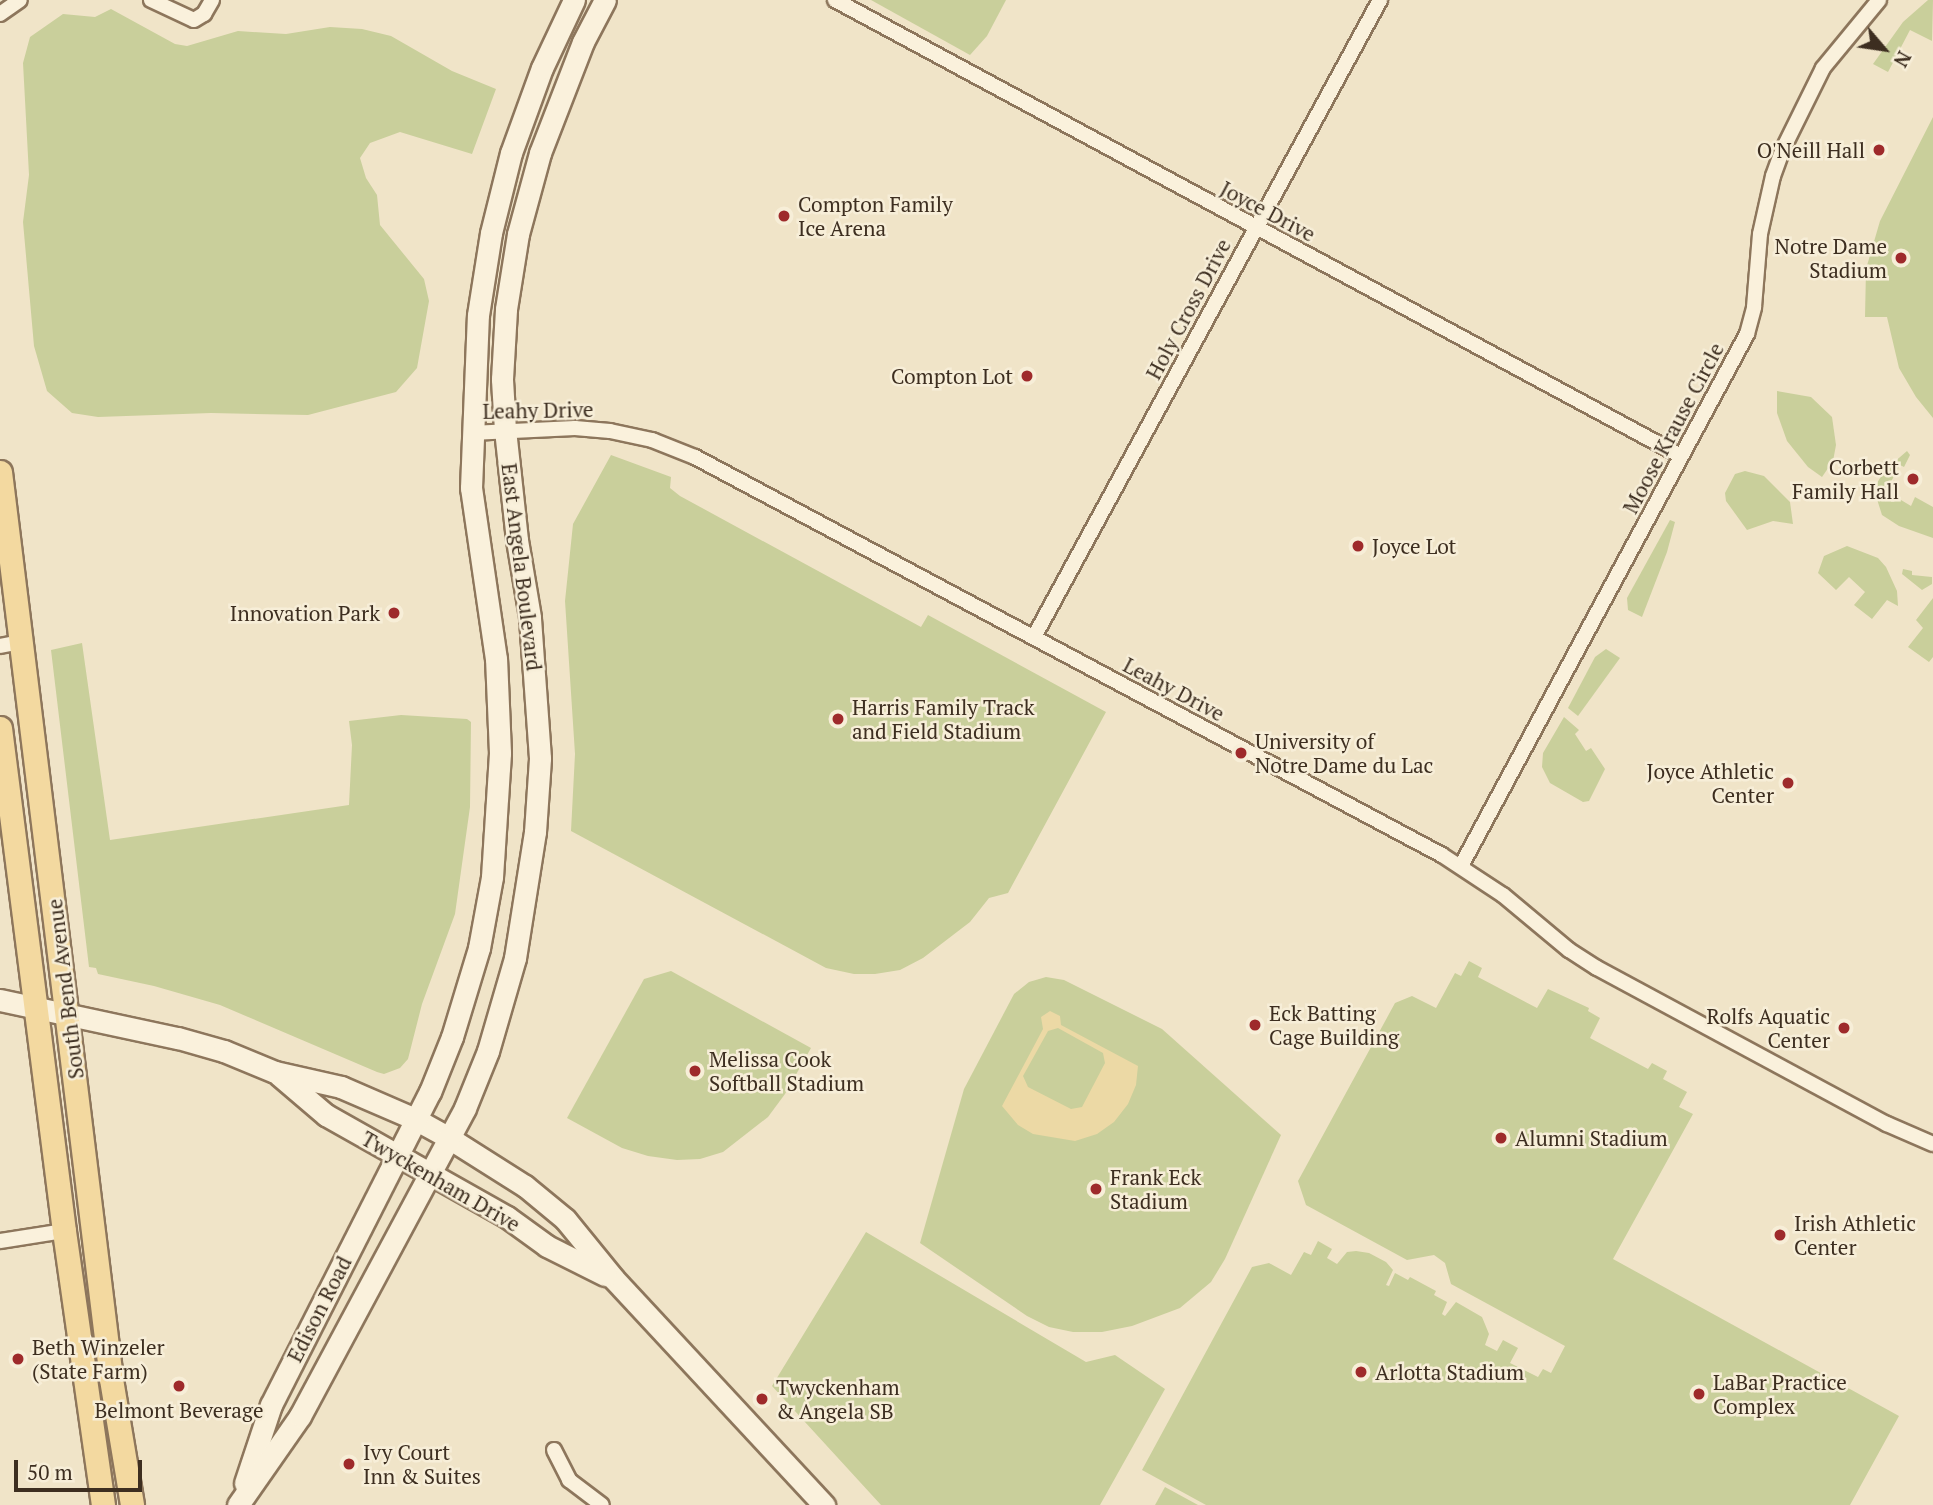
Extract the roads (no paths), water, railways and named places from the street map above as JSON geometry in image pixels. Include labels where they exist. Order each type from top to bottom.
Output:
[{"type":"main road","name":"East Angela Boulevard","points":[[415,1119],[438,1073],[473,970],[485,921],[498,820],[499,699],[496,659],[472,503],[471,433],[478,314],[497,208],[524,114],[574,0]]},
{"type":"main road","name":"East Angela Boulevard","points":[[449,1138],[477,1082],[515,958],[523,923],[538,799],[537,685],[505,430],[503,345],[518,234],[553,113],[583,42],[605,0]]},
{"type":"main road","name":"South Bend Avenue","points":[[0,472],[11,644],[68,1015],[111,1379],[132,1505]]},
{"type":"main road","name":"South Bend Avenue","points":[[0,728],[64,1231],[103,1505]]},
{"type":"main road","name":"Twyckenham Drive","points":[[0,1000],[178,1038],[224,1051],[275,1072],[341,1087],[415,1119],[449,1138],[525,1186],[565,1219],[614,1279],[824,1505]]},
{"type":"main road","name":"Twyckenham Drive","points":[[275,1072],[326,1115],[507,1217],[547,1246],[614,1279]]},
{"type":"main road","name":"Edison Road","points":[[415,1119],[271,1405],[237,1505],[300,1416],[449,1138]]},
{"type":"street","points":[[0,14],[20,0]]},
{"type":"street","points":[[151,0],[194,20],[204,14],[212,0]]},
{"type":"street","name":"Joyce Drive","points":[[835,0],[1682,456]]},
{"type":"street","name":"Holy Cross Drive","points":[[1034,637],[1380,0]]},
{"type":"street","name":"Moose Krause Circle","points":[[1461,866],[1747,334],[1754,307],[1758,251],[1766,203],[1787,139],[1824,68],[1879,0]]},
{"type":"street","name":"Leahy Drive","points":[[471,433],[575,428],[652,440],[695,457],[1461,866],[1597,968],[1887,1124],[1933,1144]]},
{"type":"street","points":[[0,1241],[64,1231]]},
{"type":"street","points":[[554,1450],[569,1480],[602,1505]]},
{"type":"place","name":"O'Neill Hall","points":[[1879,150]]},
{"type":"place","name":"Compton Family Ice Arena","points":[[784,216]]},
{"type":"place","name":"Notre Dame Stadium","points":[[1901,258]]},
{"type":"place","name":"Compton Lot","points":[[1027,376]]},
{"type":"place","name":"Corbett Family Hall","points":[[1913,479]]},
{"type":"place","name":"Joyce Lot","points":[[1358,546]]},
{"type":"place","name":"Innovation Park","points":[[394,613]]},
{"type":"place","name":"Harris Family Track and Field Stadium","points":[[838,719]]},
{"type":"place","name":"University of Notre Dame du Lac","points":[[1241,753]]},
{"type":"place","name":"Joyce Athletic Center","points":[[1788,783]]},
{"type":"place","name":"Eck Batting Cage Building","points":[[1255,1025]]},
{"type":"place","name":"Rolfs Aquatic Center","points":[[1844,1028]]},
{"type":"place","name":"Melissa Cook Softball Stadium","points":[[695,1071]]},
{"type":"place","name":"Alumni Stadium","points":[[1501,1138]]},
{"type":"place","name":"Frank Eck Stadium","points":[[1096,1189]]},
{"type":"place","name":"Irish Athletic Center","points":[[1780,1235]]},
{"type":"place","name":"Beth Winzeler (State Farm)","points":[[18,1359]]},
{"type":"place","name":"Arlotta Stadium","points":[[1361,1372]]},
{"type":"place","name":"Belmont Beverage","points":[[179,1386]]},
{"type":"place","name":"LaBar Practice Complex","points":[[1699,1394]]},
{"type":"place","name":"Twyckenham & Angela SB","points":[[762,1399]]},
{"type":"place","name":"Ivy Court Inn & Suites","points":[[349,1464]]}]
